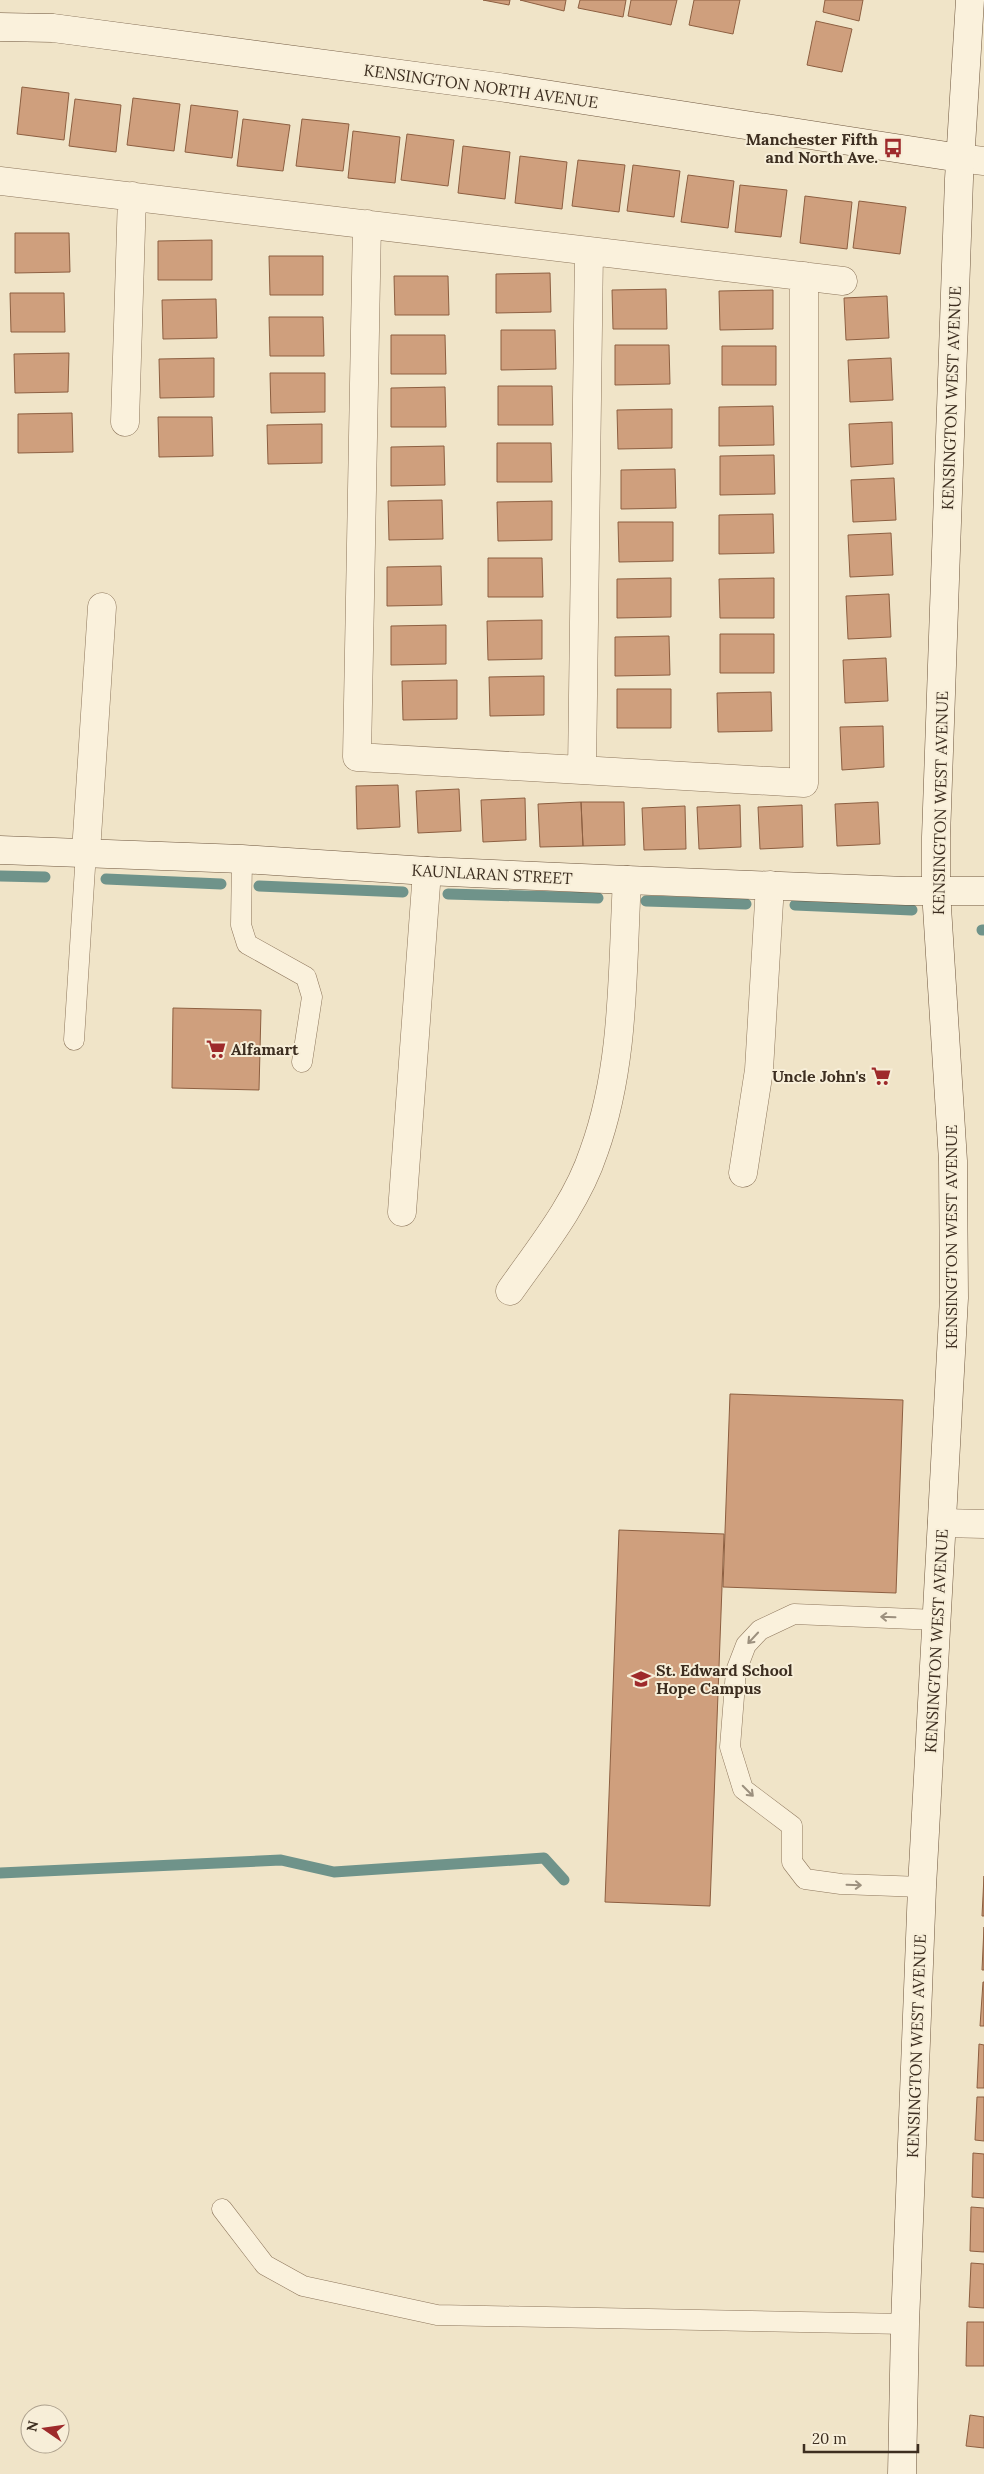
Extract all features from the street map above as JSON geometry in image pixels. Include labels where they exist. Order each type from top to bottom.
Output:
[{"type":"street","name":"KENSINGTON WEST AVENUE","points":[[902,2474],[905,2324],[922,1887],[954,1298],[953,1161],[936,891],[972,160],[970,0]]},
{"type":"street","name":"KENSINGTON NORTH AVENUE","points":[[0,26],[53,28],[500,87],[972,160]]},
{"type":"street","points":[[0,181],[843,281]]},
{"type":"street","points":[[126,422],[132,196]]},
{"type":"street","points":[[367,224],[356,757],[804,783],[804,276]]},
{"type":"street","points":[[582,770],[589,251]]},
{"type":"street","points":[[86,852],[102,607]]},
{"type":"street","name":"KAUNLARAN STREET","points":[[0,850],[242,859],[427,871],[627,880],[984,891]]},
{"type":"street","points":[[402,1212],[427,871]]},
{"type":"street","points":[[510,1291],[563,1216],[594,1152],[616,1064],[627,880]]},
{"type":"street","points":[[743,1173],[759,1070],[770,885]]},
{"type":"street","points":[[942,1523],[984,1524]]},
{"type":"lane","points":[[74,1040],[86,852]]},
{"type":"lane","points":[[242,859],[241,924],[248,944],[306,977],[312,998],[302,1062]]},
{"type":"lane","points":[[922,1887],[841,1884],[804,1879],[792,1862],[792,1826],[743,1789],[730,1748],[736,1671],[746,1645],[760,1630],[794,1614],[937,1620]]},
{"type":"lane","points":[[222,2209],[265,2265],[304,2286],[437,2316],[905,2324]]},
{"type":"building","points":[[483,0],[510,0],[509,5]]},
{"type":"building","points":[[520,0],[566,0],[564,11]]},
{"type":"building","points":[[580,0],[626,0],[623,17],[578,8]]},
{"type":"building","points":[[631,0],[677,0],[671,25],[628,16]]},
{"type":"building","points":[[694,0],[740,0],[733,34],[689,25]]},
{"type":"building","points":[[825,0],[863,0],[859,21],[823,12]]},
{"type":"building","points":[[816,21],[852,29],[842,72],[807,65]]},
{"type":"building","points":[[22,87],[69,93],[64,140],[17,134]]},
{"type":"building","points":[[133,98],[180,104],[174,151],[127,145]]},
{"type":"building","points":[[75,99],[121,105],[116,152],[69,146]]},
{"type":"building","points":[[191,105],[238,111],[232,158],[185,152]]},
{"type":"building","points":[[243,119],[290,125],[283,171],[237,166]]},
{"type":"building","points":[[302,119],[349,124],[343,171],[296,166]]},
{"type":"building","points":[[353,131],[400,137],[395,183],[348,178]]},
{"type":"building","points":[[407,134],[454,140],[448,186],[401,180]]},
{"type":"building","points":[[463,146],[510,152],[505,199],[458,193]]},
{"type":"building","points":[[520,156],[567,162],[562,209],[515,203]]},
{"type":"building","points":[[578,160],[625,165],[619,212],[572,206]]},
{"type":"building","points":[[633,165],[680,171],[674,217],[627,211]]},
{"type":"building","points":[[688,175],[734,181],[728,228],[681,222]]},
{"type":"building","points":[[740,185],[787,190],[781,237],[735,232]]},
{"type":"building","points":[[805,196],[852,202],[847,249],[800,243]]},
{"type":"building","points":[[859,201],[906,207],[900,254],[853,248]]},
{"type":"building","points":[[15,233],[69,233],[70,272],[15,273]]},
{"type":"building","points":[[212,240],[212,280],[158,280],[158,241]]},
{"type":"building","points":[[269,256],[323,256],[323,295],[270,295]]},
{"type":"building","points":[[550,273],[551,312],[496,313],[496,274]]},
{"type":"building","points":[[394,276],[448,276],[449,315],[395,315]]},
{"type":"building","points":[[666,289],[667,329],[613,329],[612,290]]},
{"type":"building","points":[[773,290],[773,329],[720,330],[719,291]]},
{"type":"building","points":[[10,293],[64,293],[65,332],[11,332]]},
{"type":"building","points":[[887,296],[889,338],[846,340],[844,298]]},
{"type":"building","points":[[216,299],[217,338],[163,339],[162,300]]},
{"type":"building","points":[[269,317],[323,317],[324,356],[270,356]]},
{"type":"building","points":[[501,330],[555,330],[556,369],[501,370]]},
{"type":"building","points":[[391,335],[445,335],[446,374],[391,374]]},
{"type":"building","points":[[615,345],[669,345],[670,384],[615,385]]},
{"type":"building","points":[[722,346],[776,346],[776,385],[722,385]]},
{"type":"building","points":[[69,353],[68,392],[15,393],[14,354]]},
{"type":"building","points":[[214,358],[214,397],[160,398],[159,359]]},
{"type":"building","points":[[891,358],[893,400],[850,402],[848,360]]},
{"type":"building","points":[[270,373],[325,373],[325,412],[271,413]]},
{"type":"building","points":[[498,386],[552,386],[553,425],[498,425]]},
{"type":"building","points":[[445,387],[446,427],[391,427],[391,388]]},
{"type":"building","points":[[773,406],[774,445],[719,446],[719,407]]},
{"type":"building","points":[[672,409],[672,448],[618,449],[617,410]]},
{"type":"building","points":[[72,413],[73,452],[18,453],[18,414]]},
{"type":"building","points":[[158,417],[212,417],[213,456],[159,457]]},
{"type":"building","points":[[892,422],[893,464],[851,467],[849,424]]},
{"type":"building","points":[[322,424],[322,463],[268,464],[267,425]]},
{"type":"building","points":[[497,443],[551,443],[552,482],[497,482]]},
{"type":"building","points":[[444,446],[445,485],[391,486],[391,447]]},
{"type":"building","points":[[774,455],[775,494],[720,495],[720,456]]},
{"type":"building","points":[[675,469],[676,508],[621,509],[621,470]]},
{"type":"building","points":[[894,478],[896,520],[853,522],[851,480]]},
{"type":"building","points":[[442,500],[443,539],[389,540],[388,501]]},
{"type":"building","points":[[552,501],[552,540],[498,541],[497,502]]},
{"type":"building","points":[[773,514],[774,553],[719,554],[719,515]]},
{"type":"building","points":[[618,522],[673,522],[673,561],[619,562]]},
{"type":"building","points":[[891,533],[893,575],[850,577],[848,535]]},
{"type":"building","points":[[488,558],[542,558],[543,597],[488,597]]},
{"type":"building","points":[[441,566],[442,605],[387,606],[387,567]]},
{"type":"building","points":[[671,578],[671,617],[617,618],[617,579]]},
{"type":"building","points":[[774,578],[774,618],[720,618],[719,579]]},
{"type":"building","points":[[889,594],[891,637],[848,639],[846,596]]},
{"type":"building","points":[[542,620],[542,659],[488,660],[487,621]]},
{"type":"building","points":[[446,625],[446,664],[391,665],[391,626]]},
{"type":"building","points":[[720,634],[774,634],[774,673],[720,673]]},
{"type":"building","points":[[669,636],[670,675],[615,676],[615,637]]},
{"type":"building","points":[[886,658],[888,701],[845,703],[843,660]]},
{"type":"building","points":[[544,676],[544,715],[490,716],[489,677]]},
{"type":"building","points":[[457,680],[457,719],[403,720],[402,681]]},
{"type":"building","points":[[617,689],[671,689],[671,728],[617,728]]},
{"type":"building","points":[[771,692],[772,731],[718,732],[717,693]]},
{"type":"building","points":[[883,726],[884,767],[842,770],[840,727]]},
{"type":"building","points":[[398,785],[400,827],[357,829],[356,786]]},
{"type":"building","points":[[459,789],[461,831],[418,833],[416,791]]},
{"type":"building","points":[[525,798],[526,840],[483,842],[481,800]]},
{"type":"building","points":[[581,802],[624,802],[625,845],[583,846]]},
{"type":"building","points":[[581,802],[583,846],[540,847],[538,804]]},
{"type":"building","points":[[878,802],[880,844],[837,846],[835,804]]},
{"type":"building","points":[[740,805],[741,847],[699,849],[697,807]]},
{"type":"building","points":[[802,805],[803,847],[760,849],[758,807]]},
{"type":"building","points":[[685,806],[686,849],[644,850],[642,808]]},
{"type":"building","name":"Alfamart","points":[[173,1008],[261,1010],[259,1090],[172,1088]]},
{"type":"building","points":[[730,1394],[903,1400],[896,1593],[723,1587]]},
{"type":"building","points":[[619,1530],[724,1534],[710,1906],[605,1902]]},
{"type":"building","points":[[984,1876],[984,1916],[982,1916]]},
{"type":"building","points":[[984,1927],[984,1970],[982,1970]]},
{"type":"building","points":[[983,1982],[984,2026],[980,2026]]},
{"type":"building","points":[[979,2044],[984,2045],[984,2088],[977,2088]]},
{"type":"building","points":[[977,2097],[984,2097],[984,2141],[975,2140]]},
{"type":"building","points":[[973,2153],[984,2154],[984,2198],[972,2197]]},
{"type":"building","points":[[971,2207],[984,2208],[984,2252],[970,2251]]},
{"type":"building","points":[[971,2263],[984,2264],[984,2308],[969,2307]]},
{"type":"building","points":[[967,2322],[984,2322],[984,2366],[966,2366]]},
{"type":"building","points":[[970,2415],[984,2417],[984,2448],[966,2446]]},
{"type":"waterway","points":[[0,876],[45,877]]},
{"type":"waterway","points":[[106,879],[221,884]]},
{"type":"waterway","points":[[259,886],[403,892]]},
{"type":"waterway","points":[[448,894],[598,898]]},
{"type":"waterway","points":[[646,901],[746,904]]},
{"type":"waterway","points":[[795,905],[912,910]]},
{"type":"waterway","points":[[0,1873],[281,1860],[334,1872],[544,1858],[564,1880]]},
{"type":"place","name":"Manchester Fifth and North Ave.","points":[[893,148]]},
{"type":"place","name":"Alfamart","points":[[216,1049]]},
{"type":"place","name":"Uncle John's","points":[[881,1076]]},
{"type":"place","name":"St. Edward School Hope Campus","points":[[641,1679]]}]
